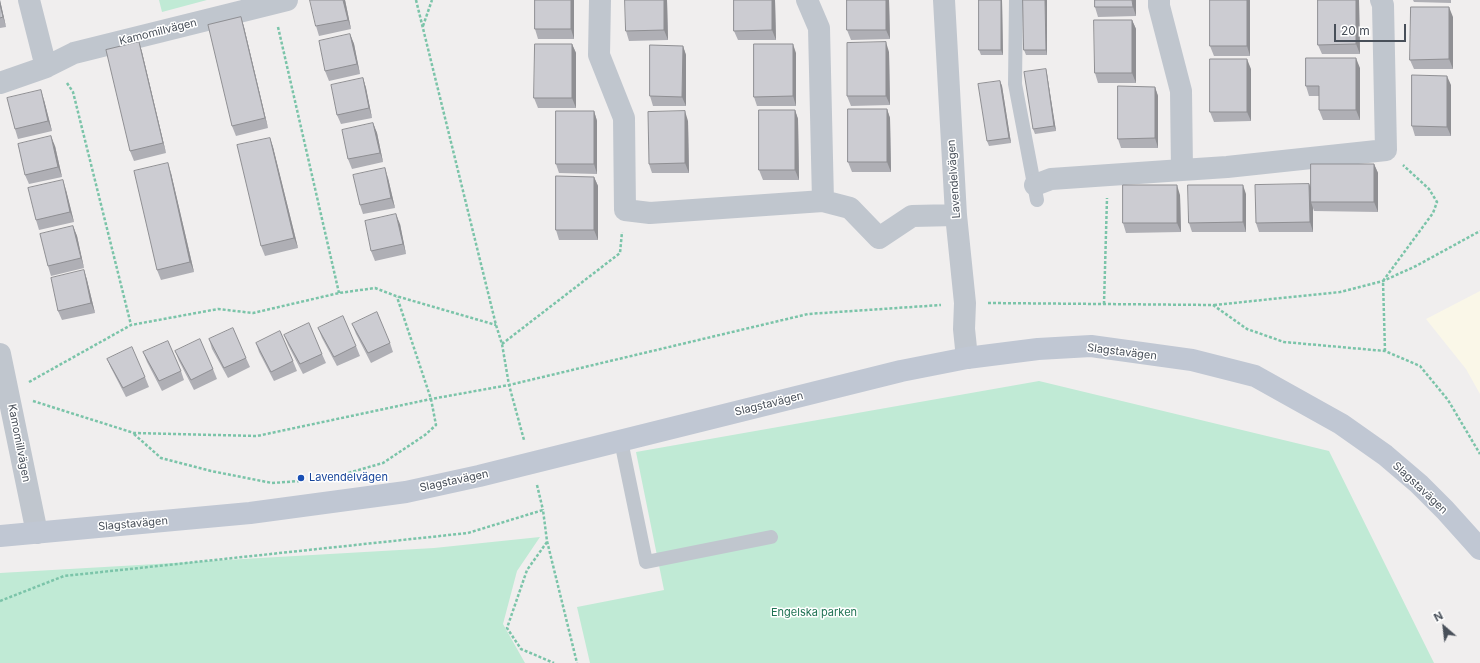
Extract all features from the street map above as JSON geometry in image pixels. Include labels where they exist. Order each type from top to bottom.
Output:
[{"type":"street","points":[[29,0],[46,67]]},
{"type":"street","points":[[600,0],[599,55],[624,118],[625,210],[650,213],[823,202],[850,208],[879,238],[912,216],[956,215]]},
{"type":"street","points":[[807,0],[819,28],[823,202]]},
{"type":"street","name":"Lavendelvägen","points":[[944,0],[956,215],[965,303],[964,329],[967,358]]},
{"type":"street","points":[[1159,0],[1158,6],[1181,91],[1182,170]]},
{"type":"street","points":[[1036,193],[1051,180],[1227,167],[1386,150],[1383,5],[1381,0]]},
{"type":"street","name":"Kamomillvägen","points":[[0,83],[46,67],[74,54],[278,1]]},
{"type":"street","name":"Slagstavägen","points":[[0,536],[250,513],[406,492],[479,476],[902,371],[967,358],[1038,349],[1091,346],[1192,360],[1255,376],[1341,424],[1385,455],[1419,484],[1480,549]]},
{"type":"street","name":"Kamomillvägen","points":[[0,354],[9,393],[19,452],[37,533]]},
{"type":"lane","points":[[1016,0],[1015,84],[1036,193]]},
{"type":"lane","points":[[621,441],[646,562],[771,537]]},
{"type":"path","points":[[416,0],[496,325],[502,344],[510,385],[524,440]]},
{"type":"path","points":[[423,26],[432,0]]},
{"type":"path","points":[[278,1],[339,293]]},
{"type":"path","points":[[46,67],[63,75],[73,92],[131,325]]},
{"type":"path","points":[[1385,351],[1383,281],[1433,213],[1437,202],[1429,189],[1386,150]]},
{"type":"path","points":[[1104,304],[1108,176]]},
{"type":"path","points":[[502,344],[620,253],[625,210]]},
{"type":"path","points":[[9,393],[134,433],[257,436],[431,399],[510,385],[808,314],[965,303],[1214,305],[1340,292],[1383,281],[1416,266],[1480,231]]},
{"type":"path","points":[[9,393],[131,325],[218,309],[253,313],[339,293],[375,288],[396,296],[496,325]]},
{"type":"path","points":[[333,477],[383,463],[425,435],[436,425],[431,399],[396,296]]},
{"type":"path","points":[[1214,305],[1247,329],[1284,342],[1385,351],[1420,366],[1448,400],[1480,454]]},
{"type":"path","points":[[134,433],[161,458],[272,483],[303,481]]},
{"type":"path","points":[[536,483],[543,510],[547,541],[577,663]]},
{"type":"path","points":[[0,601],[64,576],[468,534],[543,510]]},
{"type":"path","points":[[547,541],[528,570],[507,628],[521,649],[554,663]]},
{"type":"shaded area","points":[[1480,291],[1480,394],[1466,369],[1426,319]]},
{"type":"green space","points":[[159,0],[207,0],[162,12]]},
{"type":"green space","name":"Engelska parken","points":[[1039,381],[1329,451],[1434,663],[590,663],[577,607],[664,590],[636,452]]},
{"type":"green space","points":[[540,537],[517,571],[503,624],[525,663],[0,663],[0,573],[434,548]]},
{"type":"building","points":[[310,0],[343,0],[348,20],[316,26]]},
{"type":"building","points":[[535,0],[571,0],[571,29],[535,29]]},
{"type":"building","points":[[625,0],[664,0],[664,30],[626,31]]},
{"type":"building","points":[[734,0],[772,0],[772,30],[734,31]]},
{"type":"building","points":[[847,0],[886,0],[886,30],[847,30]]},
{"type":"building","points":[[979,0],[1001,0],[1001,50],[979,50]]},
{"type":"building","points":[[1023,0],[1045,0],[1046,50],[1024,50]]},
{"type":"building","points":[[1095,0],[1132,0],[1133,7],[1095,7]]},
{"type":"building","points":[[1210,0],[1247,0],[1247,46],[1210,46]]},
{"type":"building","points":[[1318,0],[1356,0],[1356,44],[1318,45]]},
{"type":"building","points":[[0,4],[3,17],[0,18]]},
{"type":"building","points":[[1411,7],[1449,7],[1449,59],[1410,60]]},
{"type":"building","points":[[241,17],[265,118],[232,126],[208,25]]},
{"type":"building","points":[[1094,20],[1132,20],[1132,73],[1095,73]]},
{"type":"building","points":[[350,34],[357,64],[325,71],[319,41]]},
{"type":"building","points":[[139,42],[163,143],[130,151],[106,50]]},
{"type":"building","points":[[886,42],[886,96],[847,96],[847,43]]},
{"type":"building","points":[[535,44],[572,44],[572,98],[534,98]]},
{"type":"building","points":[[754,44],[793,44],[793,96],[754,97]]},
{"type":"building","points":[[650,45],[683,46],[682,97],[650,96]]},
{"type":"building","points":[[1306,58],[1356,58],[1356,110],[1319,110],[1319,86],[1306,86]]},
{"type":"building","points":[[1210,59],[1247,59],[1247,112],[1210,112]]},
{"type":"building","points":[[1046,69],[1054,126],[1033,129],[1024,72]]},
{"type":"building","points":[[1412,75],[1447,76],[1447,127],[1412,126]]},
{"type":"building","points":[[363,78],[369,108],[337,115],[331,85]]},
{"type":"building","points":[[1000,81],[1009,138],[987,141],[978,84]]},
{"type":"building","points":[[1118,86],[1155,87],[1155,138],[1118,139]]},
{"type":"building","points":[[41,90],[48,121],[15,129],[7,98]]},
{"type":"building","points":[[848,109],[887,109],[887,162],[848,162]]},
{"type":"building","points":[[759,110],[795,110],[795,170],[759,170]]},
{"type":"building","points":[[556,111],[594,111],[594,164],[556,164]]},
{"type":"building","points":[[685,111],[685,163],[649,164],[648,112]]},
{"type":"building","points":[[373,123],[380,153],[348,159],[342,130]]},
{"type":"building","points":[[51,136],[58,167],[25,175],[18,144]]},
{"type":"building","points":[[270,138],[294,238],[261,246],[237,145]]},
{"type":"building","points":[[168,163],[190,262],[157,270],[134,171]]},
{"type":"building","points":[[1311,164],[1374,164],[1374,202],[1311,202]]},
{"type":"building","points":[[385,168],[391,198],[360,205],[353,175]]},
{"type":"building","points":[[556,176],[594,177],[594,230],[556,230]]},
{"type":"building","points":[[63,180],[70,212],[36,220],[28,188]]},
{"type":"building","points":[[1309,184],[1310,222],[1256,223],[1255,185]]},
{"type":"building","points":[[1123,185],[1177,185],[1177,223],[1123,223]]},
{"type":"building","points":[[1188,185],[1243,185],[1243,222],[1189,223]]},
{"type":"building","points":[[396,214],[403,244],[371,251],[365,221]]},
{"type":"building","points":[[73,226],[81,258],[48,266],[40,234]]},
{"type":"building","points":[[84,270],[91,303],[58,311],[51,278]]},
{"type":"building","points":[[377,312],[390,343],[368,353],[352,324]]},
{"type":"building","points":[[343,316],[356,346],[334,357],[318,328]]},
{"type":"building","points":[[309,323],[322,354],[300,364],[284,335]]},
{"type":"building","points":[[233,328],[246,358],[224,368],[209,339]]},
{"type":"building","points":[[280,331],[293,361],[271,372],[256,343]]},
{"type":"building","points":[[200,339],[213,369],[191,380],[175,351]]},
{"type":"building","points":[[168,341],[181,371],[159,381],[143,352]]},
{"type":"building","points":[[132,347],[145,377],[123,388],[107,359]]},
{"type":"place","name":"Lavendelvägen","points":[[301,478]]}]
